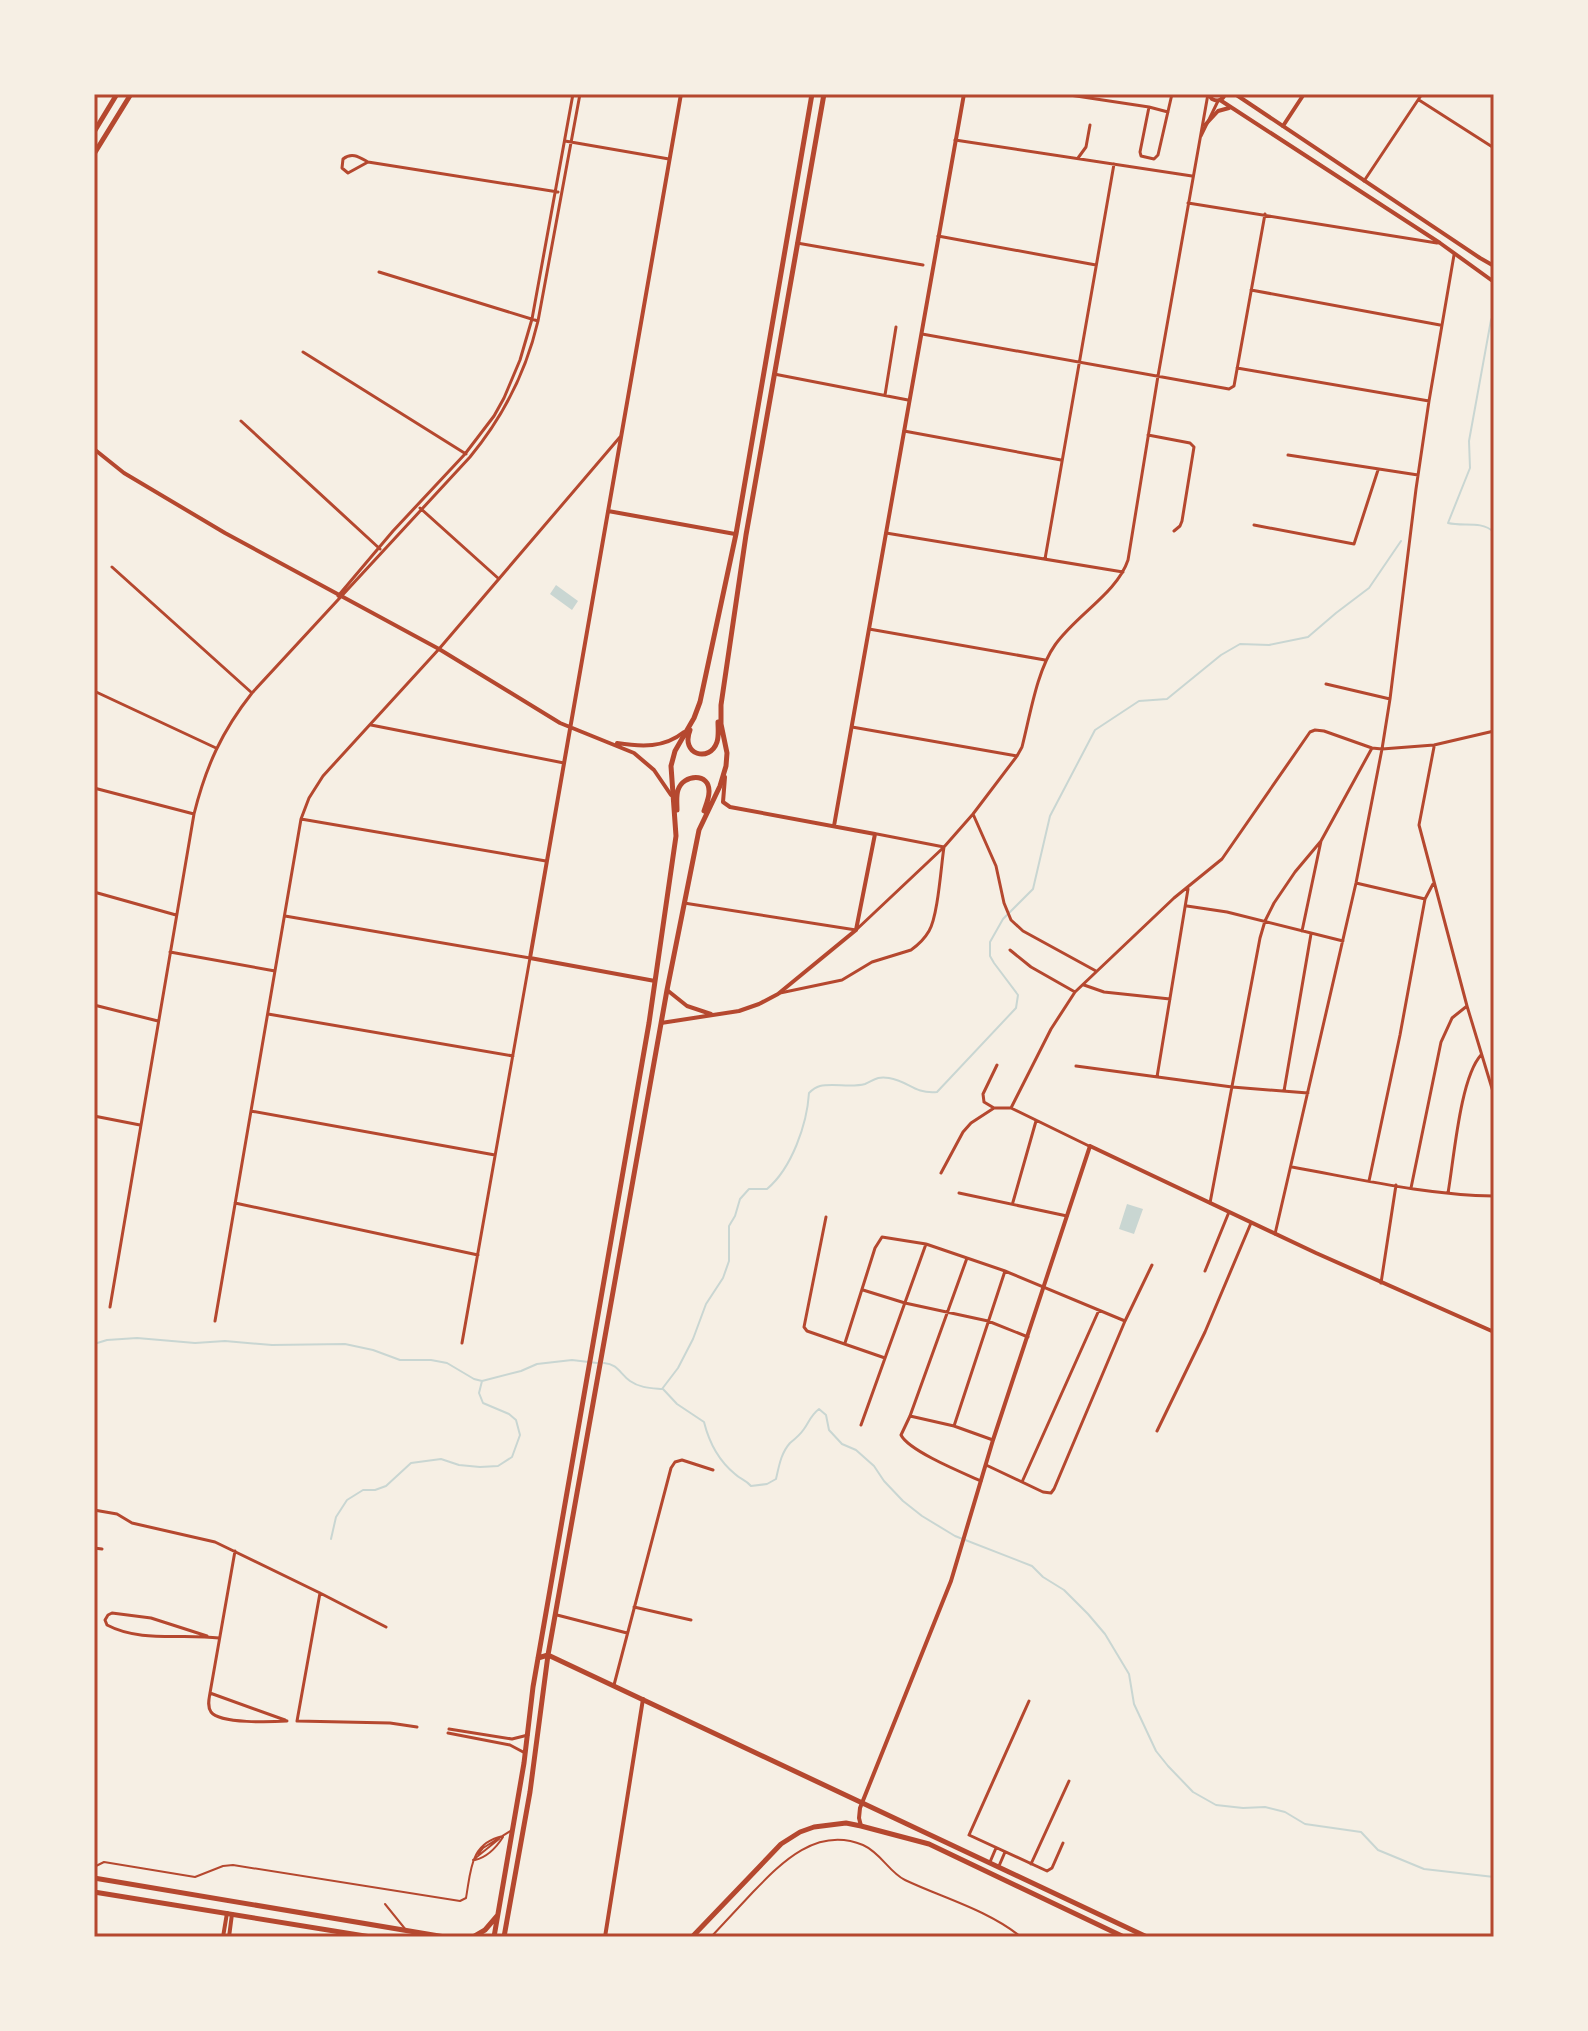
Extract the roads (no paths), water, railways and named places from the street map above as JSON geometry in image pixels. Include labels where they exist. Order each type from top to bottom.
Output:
[{"type":"main road","points":[[94,132],[117,94]]},
{"type":"main road","points":[[94,154],[131,94]]},
{"type":"main road","points":[[812,94],[736,534],[697,717],[687,741],[689,748],[696,753],[707,753],[715,746],[746,535],[824,94]]},
{"type":"main road","points":[[675,843],[670,778],[672,761],[701,696]]},
{"type":"main road","points":[[699,830],[726,766],[721,705]]},
{"type":"main road","points":[[494,1937],[526,1753],[538,1658],[655,981],[675,843],[678,791],[683,782],[692,777],[703,779],[709,789],[667,990],[602,1350],[548,1655],[530,1792],[504,1937]]},
{"type":"main road","points":[[538,1658],[548,1655],[614,1685],[1147,1937]]},
{"type":"main road","points":[[692,1937],[788,1839],[824,1825],[846,1823],[929,1844],[1124,1937]]},
{"type":"main road","points":[[94,1878],[445,1937]]},
{"type":"main road","points":[[94,1892],[371,1937]]},
{"type":"main road","points":[[473,1937],[498,1916]]},
{"type":"main road","points":[[316,1928],[327,1925],[330,1918]]},
{"type":"street","points":[[110,1307],[194,814],[206,772],[231,721],[252,693],[465,454],[504,398],[532,319],[573,94]]},
{"type":"street","points":[[419,507],[470,457],[499,419],[528,358],[538,321],[580,94]]},
{"type":"street","points":[[462,1343],[681,94]]},
{"type":"street","points":[[834,826],[964,94]]},
{"type":"street","points":[[1063,94],[1168,112]]},
{"type":"street","points":[[1149,107],[1140,152],[1141,156],[1154,159],[1158,155],[1172,94]]},
{"type":"street","points":[[1208,94],[1440,243],[1494,282]]},
{"type":"street","points":[[778,994],[856,930],[944,847],[973,814],[1022,747],[1045,660],[1067,629],[1124,573],[1208,94]]},
{"type":"street","points":[[1198,143],[1205,125],[1225,94]]},
{"type":"street","points":[[1235,94],[1494,266]]},
{"type":"street","points":[[1283,126],[1304,94]]},
{"type":"street","points":[[1364,181],[1422,94]]},
{"type":"street","points":[[1419,100],[1494,148]]},
{"type":"street","points":[[1205,125],[1218,111],[1231,107]]},
{"type":"street","points":[[1078,159],[1086,147],[1090,125]]},
{"type":"street","points":[[955,140],[1192,176]]},
{"type":"street","points":[[565,141],[669,159]]},
{"type":"street","points":[[368,162],[348,173],[342,168],[343,159],[349,155],[368,162],[563,192]]},
{"type":"street","points":[[1147,169],[1149,158]]},
{"type":"street","points":[[1045,559],[1114,164]]},
{"type":"street","points":[[1188,203],[1440,243]]},
{"type":"street","points":[[921,334],[1229,389],[1234,386],[1265,214]]},
{"type":"street","points":[[938,236],[1097,265]]},
{"type":"street","points":[[797,243],[923,265]]},
{"type":"street","points":[[1275,1234],[1356,883],[1382,749],[1418,475],[1454,253]]},
{"type":"street","points":[[379,272],[538,321]]},
{"type":"street","points":[[1251,290],[1441,325]]},
{"type":"street","points":[[885,395],[896,327]]},
{"type":"street","points":[[303,352],[470,457]]},
{"type":"street","points":[[1237,368],[1429,401]]},
{"type":"street","points":[[774,374],[909,400]]},
{"type":"street","points":[[241,421],[381,550]]},
{"type":"street","points":[[904,431],[1062,460]]},
{"type":"street","points":[[1148,435],[1190,443],[1194,447],[1182,521],[1174,531]]},
{"type":"street","points":[[215,1321],[301,819],[317,784],[439,649],[621,436]]},
{"type":"street","points":[[94,449],[134,479],[225,533],[439,649],[570,728],[634,753],[658,774],[672,796]]},
{"type":"street","points":[[1288,455],[1418,475]]},
{"type":"street","points":[[1254,525],[1354,544],[1378,470]]},
{"type":"street","points":[[419,507],[499,579]]},
{"type":"street","points":[[608,511],[736,534]]},
{"type":"street","points":[[886,533],[1124,573]]},
{"type":"street","points":[[112,567],[252,693]]},
{"type":"street","points":[[869,629],[1045,660]]},
{"type":"street","points":[[1326,684],[1390,699]]},
{"type":"street","points":[[94,691],[216,748]]},
{"type":"street","points":[[370,725],[564,763]]},
{"type":"street","points":[[852,727],[1017,756]]},
{"type":"street","points":[[611,742],[639,746],[662,744],[688,728]]},
{"type":"street","points":[[1011,1108],[1051,1029],[1075,992],[1174,898],[1217,865],[1310,732],[1324,731],[1382,749],[1434,745],[1494,731]]},
{"type":"street","points":[[1434,745],[1419,825],[1494,1095]]},
{"type":"street","points":[[1210,1203],[1265,921],[1281,892],[1321,841],[1372,748]]},
{"type":"street","points":[[726,766],[725,805],[944,847]]},
{"type":"street","points":[[94,788],[194,814]]},
{"type":"street","points":[[973,814],[996,866],[1011,920],[1023,931],[1097,972]]},
{"type":"street","points":[[301,819],[547,861]]},
{"type":"street","points":[[856,930],[875,834]]},
{"type":"street","points":[[1302,931],[1321,841]]},
{"type":"street","points":[[661,1023],[749,1008],[778,994],[842,980],[872,962],[911,950],[929,933],[934,919],[944,847]]},
{"type":"street","points":[[1356,883],[1425,899]]},
{"type":"street","points":[[1369,1181],[1425,899],[1433,883]]},
{"type":"street","points":[[1157,1077],[1188,889]]},
{"type":"street","points":[[94,892],[176,915]]},
{"type":"street","points":[[684,903],[856,930]]},
{"type":"street","points":[[1186,906],[1265,921],[1343,941]]},
{"type":"street","points":[[285,916],[655,981]]},
{"type":"street","points":[[1284,1091],[1311,934]]},
{"type":"street","points":[[1010,950],[1031,967],[1075,992]]},
{"type":"street","points":[[170,952],[275,971]]},
{"type":"street","points":[[1083,984],[1104,992],[1170,999]]},
{"type":"street","points":[[667,990],[687,1006],[717,1015]]},
{"type":"street","points":[[94,1005],[158,1021]]},
{"type":"street","points":[[1411,1188],[1441,1042],[1452,1018],[1467,1006]]},
{"type":"street","points":[[268,1014],[513,1056]]},
{"type":"street","points":[[1448,1193],[1465,1092],[1474,1063],[1482,1054]]},
{"type":"street","points":[[997,1065],[983,1099],[994,1108],[1011,1108],[1275,1234],[1494,1332]]},
{"type":"street","points":[[1076,1066],[1232,1087],[1308,1093]]},
{"type":"street","points":[[941,1173],[963,1132],[994,1108]]},
{"type":"street","points":[[251,1111],[495,1155]]},
{"type":"street","points":[[94,1116],[140,1125]]},
{"type":"street","points":[[1013,1203],[1036,1121]]},
{"type":"street","points":[[861,1826],[859,1815],[862,1802],[960,1556],[993,1440],[1090,1146]]},
{"type":"street","points":[[1291,1167],[1411,1188],[1494,1196]]},
{"type":"street","points":[[1381,1283],[1396,1185]]},
{"type":"street","points":[[959,1193],[1067,1216]]},
{"type":"street","points":[[235,1203],[478,1255]]},
{"type":"street","points":[[1205,1271],[1229,1212]]},
{"type":"street","points":[[826,1217],[804,1327],[885,1358]]},
{"type":"street","points":[[1157,1431],[1205,1332],[1252,1223]]},
{"type":"street","points":[[845,1343],[875,1248],[882,1237],[926,1244],[1005,1271],[1125,1321]]},
{"type":"street","points":[[861,1425],[926,1244]]},
{"type":"street","points":[[967,1258],[902,1438],[941,1462],[981,1481]]},
{"type":"street","points":[[986,1465],[1051,1493],[1152,1265]]},
{"type":"street","points":[[954,1426],[1005,1271]]},
{"type":"street","points":[[863,1290],[905,1303],[988,1321],[1028,1337]]},
{"type":"street","points":[[1022,1482],[1099,1310]]},
{"type":"street","points":[[910,1416],[954,1426],[993,1440]]},
{"type":"street","points":[[614,1685],[673,1464],[682,1460],[713,1470]]},
{"type":"street","points":[[94,1510],[117,1514],[132,1523],[204,1539],[235,1551],[386,1627]]},
{"type":"street","points":[[94,1548],[102,1549]]},
{"type":"street","points":[[210,1693],[287,1721],[261,1722],[219,1717],[210,1710],[210,1693],[235,1551]]},
{"type":"street","points":[[320,1593],[297,1721],[390,1723],[417,1727]]},
{"type":"street","points":[[634,1607],[691,1620]]},
{"type":"street","points":[[207,1636],[177,1638],[147,1635],[112,1628],[105,1620],[112,1613],[151,1618],[219,1638]]},
{"type":"street","points":[[555,1615],[627,1633]]},
{"type":"street","points":[[605,1937],[643,1699]]},
{"type":"street","points":[[1029,1701],[969,1832],[970,1836],[1047,1871],[1063,1843]]},
{"type":"street","points":[[526,1753],[508,1744],[448,1731],[512,1739],[528,1735]]},
{"type":"street","points":[[1031,1864],[1069,1781]]},
{"type":"street","points":[[94,1867],[104,1862],[195,1877],[233,1865],[460,1901],[466,1898],[472,1861],[483,1848],[513,1829]]},
{"type":"street","points":[[472,1861],[497,1847],[503,1836]]},
{"type":"street","points":[[711,1937],[795,1853],[830,1839],[865,1846],[902,1878],[1005,1926],[1021,1937]]},
{"type":"street","points":[[990,1862],[996,1848]]},
{"type":"street","points":[[999,1866],[1005,1852]]},
{"type":"street","points":[[385,1904],[406,1930]]},
{"type":"street","points":[[226,1937],[230,1914]]},
{"type":"waterway","points":[[1494,314],[1469,441],[1470,468],[1448,523],[1478,525],[1494,532]]},
{"type":"waterway","points":[[604,1363],[616,1367],[638,1385],[662,1389],[678,1368],[706,1304],[723,1278],[729,1261],[729,1226],[740,1199],[749,1189],[767,1189],[784,1170],[801,1131],[811,1091],[820,1086],[860,1085],[885,1078],[922,1091],[937,1092],[1016,1008],[1018,995],[990,956],[990,942],[1003,919],[1033,889],[1050,816],[1095,730],[1139,701],[1167,699],[1221,655],[1240,644],[1269,645],[1308,637],[1369,588],[1401,541]]},
{"type":"waterway","points":[[94,1344],[137,1338],[195,1343],[345,1344],[400,1360],[447,1363],[482,1381],[537,1364],[572,1360],[597,1363]]},
{"type":"waterway","points":[[331,1539],[336,1517],[347,1500],[363,1490],[386,1486],[411,1463],[441,1459],[459,1465],[498,1466],[512,1457],[520,1435],[516,1420],[483,1403],[479,1393],[482,1381]]},
{"type":"waterway","points":[[663,1389],[677,1404],[704,1422],[719,1457],[751,1486],[776,1479],[787,1447],[819,1409],[826,1415],[829,1430],[842,1444],[856,1450],[874,1466],[903,1501],[922,1516],[955,1536],[1032,1566],[1064,1590],[1105,1634],[1129,1674],[1134,1704],[1156,1751],[1193,1792],[1216,1805],[1265,1807],[1285,1812],[1305,1824],[1361,1832],[1378,1850],[1424,1869],[1494,1877]]}]
